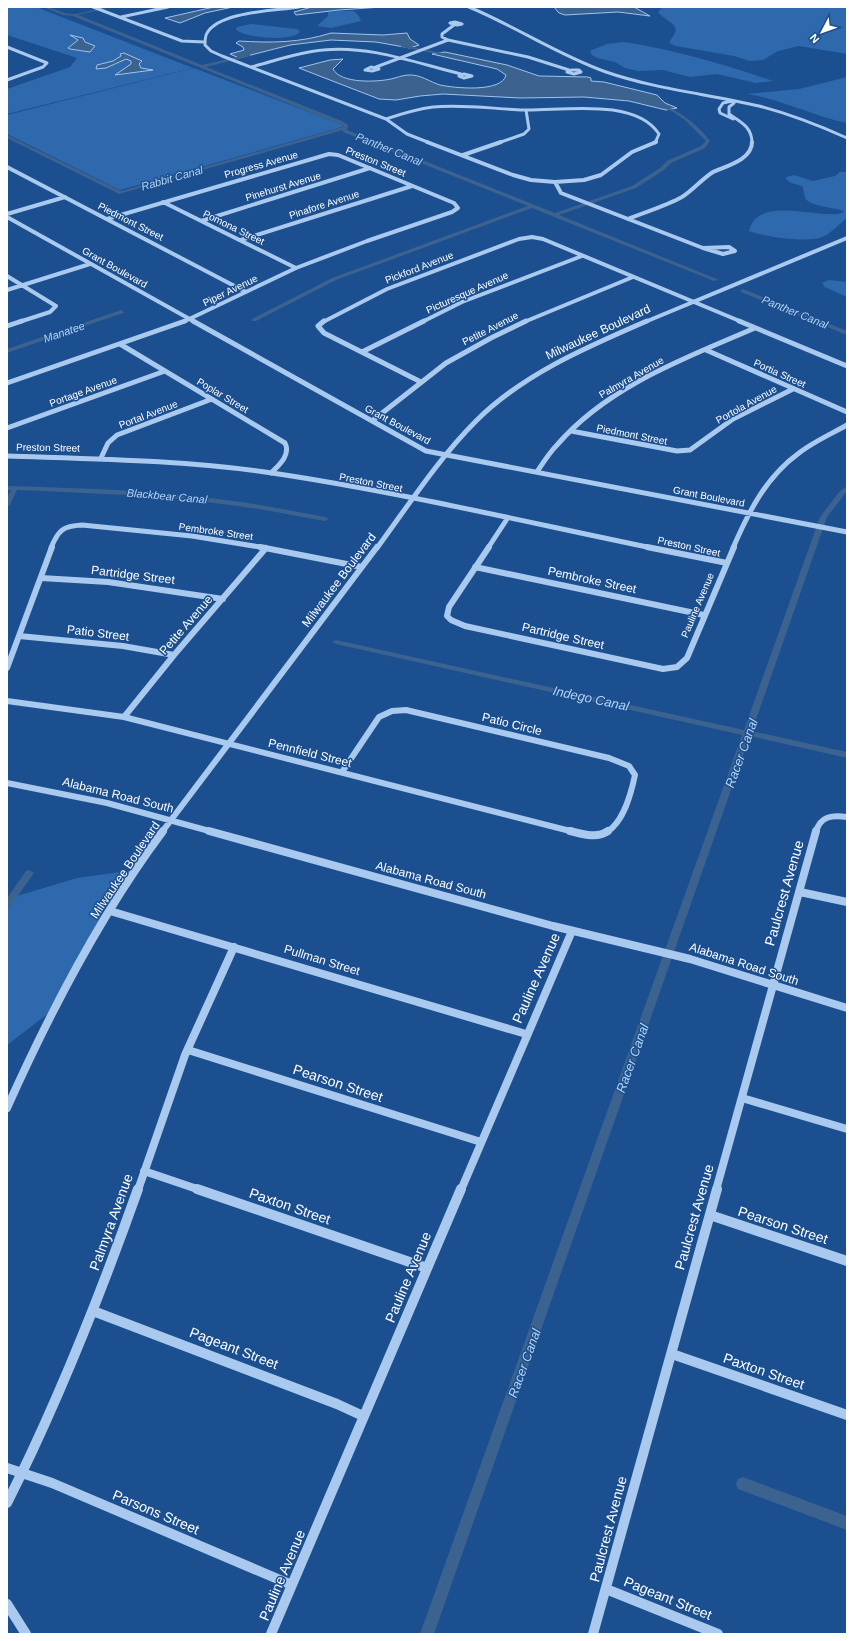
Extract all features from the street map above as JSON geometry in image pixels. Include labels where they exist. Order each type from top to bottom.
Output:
[{"type":"street","points":[[93,7],[182,41],[204,42]]},
{"type":"street","points":[[120,18],[168,7]]},
{"type":"street","points":[[204,42],[212,27],[226,19],[299,7]]},
{"type":"street","points":[[469,7],[498,18],[578,62],[606,72],[633,80],[732,101],[804,119],[830,129],[847,138]]},
{"type":"street","points":[[454,25],[442,34],[442,37],[448,40],[528,57],[569,70]]},
{"type":"street","points":[[376,67],[448,40]]},
{"type":"street","points":[[204,42],[214,53],[386,119],[407,134],[521,178],[555,182],[584,180],[601,175],[632,152],[656,143],[660,135],[644,120],[618,112],[580,108],[526,110],[441,106],[419,109],[386,119]]},
{"type":"street","points":[[7,46],[45,61],[47,64],[43,67],[7,80]]},
{"type":"street","points":[[251,67],[310,52],[361,50],[461,74]]},
{"type":"street","points":[[719,109],[724,103],[732,101]]},
{"type":"street","points":[[728,110],[734,103],[732,101]]},
{"type":"street","points":[[719,109],[728,110]]},
{"type":"street","points":[[719,109],[720,113],[725,117],[739,121]]},
{"type":"street","points":[[463,155],[524,134],[529,129],[526,110]]},
{"type":"street","points":[[628,219],[682,197],[712,173],[745,156],[750,150],[753,138],[749,129],[729,114],[728,110]]},
{"type":"street","name":"Preston Street","points":[[329,154],[338,155],[454,203],[458,208]]},
{"type":"street","name":"Progress Avenue","points":[[107,219],[329,154]]},
{"type":"street","name":"Piedmont Street","points":[[7,167],[246,292]]},
{"type":"street","name":"Pinehurst Avenue","points":[[201,221],[370,168]]},
{"type":"street","points":[[555,182],[561,193],[703,248],[718,253],[727,254],[735,250],[729,247],[703,248]]},
{"type":"street","name":"Pinafore Avenue","points":[[241,240],[412,186]]},
{"type":"street","points":[[7,214],[65,197]]},
{"type":"street","name":"Pomona Street","points":[[163,202],[296,268]]},
{"type":"street","name":"Piper Avenue","points":[[7,383],[189,319],[296,268],[367,240],[452,212],[458,208]]},
{"type":"street","name":"Grant Boulevard","points":[[7,217],[426,450],[847,532]]},
{"type":"street","name":"Pickford Avenue","points":[[362,352],[324,333],[318,326],[328,318],[394,286],[519,239],[532,237],[582,256]]},
{"type":"street","name":"Milwaukee Boulevard","points":[[7,1108],[51,1014],[110,911],[172,821],[229,743],[446,455],[466,431],[492,406],[540,372],[598,342],[847,238]]},
{"type":"street","points":[[582,256],[847,366]]},
{"type":"street","name":"Picturesque Avenue","points":[[362,352],[462,302],[582,256]]},
{"type":"street","points":[[7,290],[90,264]]},
{"type":"street","points":[[7,276],[56,306],[54,310],[7,326]]},
{"type":"street","name":"Petite Avenue","points":[[372,421],[419,381],[474,346],[512,327],[632,277]]},
{"type":"street","name":"Palmyra Avenue","points":[[537,472],[553,450],[571,431],[598,408],[626,389],[661,371],[755,328]]},
{"type":"street","name":"Poplar Street","points":[[120,344],[285,443],[288,447],[288,452],[271,474]]},
{"type":"street","name":"Portia Street","points":[[706,350],[847,412]]},
{"type":"street","points":[[362,352],[419,381]]},
{"type":"street","name":"Portage Avenue","points":[[7,428],[165,370]]},
{"type":"street","name":"Portola Avenue","points":[[690,450],[733,419],[793,389]]},
{"type":"street","name":"Portal Avenue","points":[[101,458],[108,443],[117,435],[212,399]]},
{"type":"street","name":"Pauline Avenue","points":[[672,669],[684,663],[748,513],[765,486],[783,466],[807,447],[847,425]]},
{"type":"street","name":"Piedmont Street","points":[[571,431],[677,451],[690,450]]},
{"type":"street","name":"Preston Street","points":[[7,456],[101,458],[191,464],[271,474],[413,499],[727,563]]},
{"type":"street","points":[[475,567],[507,519]]},
{"type":"street","name":"Pembroke Street","points":[[41,578],[56,535],[66,528],[75,525],[144,530],[266,548],[362,567]]},
{"type":"street","name":"Petite Avenue","points":[[124,717],[174,655],[266,548]]},
{"type":"street","name":"Pembroke Street","points":[[475,567],[704,615]]},
{"type":"street","name":"Partridge Street","points":[[475,567],[449,607],[447,616],[451,620],[474,628],[605,657],[663,669],[672,669]]},
{"type":"street","points":[[7,668],[41,578]]},
{"type":"street","name":"Partridge Street","points":[[41,578],[114,583],[223,599]]},
{"type":"street","name":"Patio Street","points":[[19,636],[123,646],[174,655]]},
{"type":"street","name":"Pennfield Street","points":[[7,701],[124,717],[577,833],[597,836],[606,834]]},
{"type":"street","name":"Patio Circle","points":[[342,772],[379,717],[386,712],[406,710],[604,757],[629,766],[635,775],[634,781],[619,819],[615,826],[606,834]]},
{"type":"street","name":"Alabama Road South","points":[[8,785],[77,796],[172,821],[572,931],[691,959],[847,1008]]},
{"type":"street","name":"Paulcrest Avenue","points":[[593,1634],[818,824],[823,818],[833,815],[847,816]]},
{"type":"street","points":[[800,892],[847,902]]},
{"type":"street","name":"Pullman Street","points":[[110,911],[526,1034]]},
{"type":"street","name":"Pauline Avenue","points":[[271,1634],[526,1034],[572,931]]},
{"type":"street","name":"Palmyra Avenue","points":[[7,1503],[22,1473],[93,1311],[188,1050],[234,947]]},
{"type":"street","name":"Pearson Street","points":[[188,1050],[481,1142]]},
{"type":"street","points":[[742,1098],[847,1129]]},
{"type":"street","name":"Paxton Street","points":[[144,1171],[427,1268]]},
{"type":"street","name":"Pearson Street","points":[[710,1215],[847,1261]]},
{"type":"street","name":"Pageant Street","points":[[93,1311],[337,1404],[363,1416]]},
{"type":"street","name":"Paxton Street","points":[[672,1354],[847,1415]]},
{"type":"street","name":"Parsons Street","points":[[7,1468],[52,1483],[292,1584]]},
{"type":"street","name":"Pageant Street","points":[[606,1589],[718,1634]]},
{"type":"street","points":[[7,1604],[26,1634]]},
{"type":"shaded area","points":[[7,7],[36,7],[193,68],[7,114],[7,89],[70,67],[77,58],[7,35]]},
{"type":"shaded area","points":[[214,7],[233,7],[205,13],[180,23],[165,18]]},
{"type":"shaded area","points":[[312,7],[382,7],[296,15],[294,12]]},
{"type":"shaded area","points":[[554,7],[634,7],[650,16],[618,12],[565,15],[559,13]]},
{"type":"shaded area","points":[[662,7],[847,7],[847,54],[799,46],[778,51],[763,60],[750,61],[734,56],[676,46],[669,43],[676,31],[674,25],[658,13]]},
{"type":"shaded area","points":[[354,11],[359,16],[361,21],[331,28],[317,26],[328,16],[328,12]]},
{"type":"shaded area","points":[[251,24],[297,29],[300,32],[288,37],[269,38],[249,35],[236,30],[237,27]]},
{"type":"shaded area","points":[[331,33],[383,35],[407,33],[410,39],[419,45],[410,48],[376,42],[331,40],[290,45],[239,58],[230,54],[244,50],[243,47],[236,43],[239,41],[285,42],[308,39]]},
{"type":"shaded area","points":[[70,35],[83,38],[85,42],[95,46],[90,52],[70,49],[68,48],[78,40]]},
{"type":"shaded area","points":[[624,42],[699,58],[773,81],[756,83],[717,74],[690,77],[663,70],[638,71],[625,68],[615,62],[597,58],[592,55],[590,51],[607,44]]},
{"type":"shaded area","points":[[445,52],[507,65],[539,76],[588,77],[591,78],[591,81],[604,82],[657,95],[665,103],[677,108],[666,110],[629,101],[584,97],[520,98],[443,94],[396,100],[379,99],[299,68],[330,60],[343,59],[333,69],[337,74],[351,80],[377,81],[412,75],[440,85],[466,88],[496,85],[503,81],[506,75],[497,69],[432,54]]},
{"type":"shaded area","points":[[124,53],[142,61],[139,64],[141,68],[153,70],[115,75],[131,64],[131,61],[126,59],[106,68],[96,69],[97,65],[113,61],[121,56],[120,54]]},
{"type":"shaded area","points":[[194,68],[343,125],[342,127],[120,190],[7,134],[7,115]]},
{"type":"shaded area","points":[[847,77],[847,123],[760,96],[747,94],[799,89]]},
{"type":"shaded area","points":[[840,172],[847,172],[847,218],[829,233],[815,239],[796,239],[775,237],[749,231],[755,220],[764,214],[776,211],[819,214],[842,213],[844,211],[817,205],[807,201],[802,186],[791,183],[786,179],[786,177],[794,175],[813,181],[835,176]]},
{"type":"shaded area","points":[[829,280],[847,282],[847,297],[825,287],[822,283]]},
{"type":"shaded area","points":[[135,871],[49,1013],[7,1045],[7,899],[77,878]]},
{"type":"waterway","name":"Panther Canal","points":[[45,7],[64,14],[74,15]]},
{"type":"waterway","points":[[74,15],[110,7]]},
{"type":"waterway","name":"Panther Canal","points":[[74,15],[340,122],[346,125],[345,131],[532,206]]},
{"type":"waterway","points":[[402,46],[448,55]]},
{"type":"waterway","points":[[203,66],[249,55]]},
{"type":"waterway","points":[[555,215],[634,187],[662,169],[669,162],[703,147],[708,141],[698,130],[675,111],[661,106]]},
{"type":"waterway","name":"Rabbit Canal","points":[[7,136],[121,193],[345,128]]},
{"type":"waterway","points":[[254,320],[334,279],[532,206]]},
{"type":"waterway","name":"Panther Canal","points":[[532,206],[716,280]]},
{"type":"waterway","name":"Panther Canal","points":[[743,291],[847,333]]},
{"type":"waterway","name":"Manatee","points":[[7,351],[121,312]]},
{"type":"waterway","name":"Blackbear Canal","points":[[7,488],[15,488]]},
{"type":"waterway","points":[[7,505],[15,488]]},
{"type":"waterway","name":"Blackbear Canal","points":[[15,488],[160,495],[211,500],[325,519]]},
{"type":"waterway","name":"Racer Canal","points":[[747,733],[824,517],[842,492],[847,488]]},
{"type":"waterway","name":"Indego Canal","points":[[336,642],[747,733]]},
{"type":"waterway","name":"Racer Canal","points":[[427,1634],[747,733]]},
{"type":"waterway","name":"Indego Canal","points":[[747,733],[847,755]]},
{"type":"waterway","points":[[7,905],[29,873]]},
{"type":"waterway","points":[[743,1484],[847,1523]]}]
